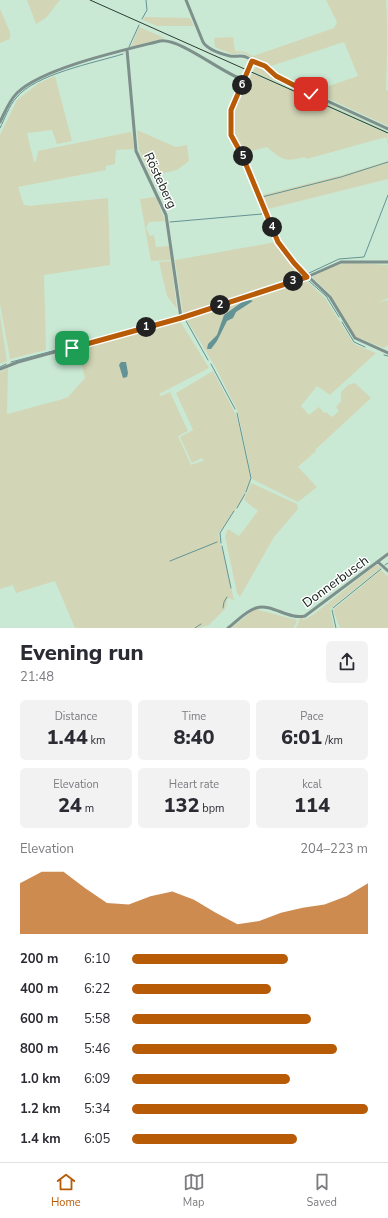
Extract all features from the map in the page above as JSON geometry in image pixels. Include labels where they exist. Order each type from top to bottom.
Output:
[{"type":"street","points":[[186,0],[205,45],[228,55],[244,56],[263,65],[273,75],[288,83],[388,128]]},
{"type":"street","points":[[0,122],[13,98],[29,84],[60,69],[160,41],[168,41],[204,58],[225,72],[244,80]]},
{"type":"street","name":"Rösteberg","points":[[127,50],[136,151],[166,215],[181,318]]},
{"type":"street","points":[[252,61],[231,110],[231,135],[242,155],[278,242],[307,277],[330,297],[355,338],[388,353]]},
{"type":"street","points":[[0,369],[18,362],[181,318],[307,277],[343,261],[388,262]]},
{"type":"street","name":"Donnerbusch","points":[[228,628],[251,610],[258,607],[295,617],[305,616],[388,554]]},
{"type":"street","points":[[378,562],[388,571]]},
{"type":"shaded area","points":[[27,0],[60,0],[46,18],[36,24]]},
{"type":"shaded area","points":[[326,0],[386,0],[386,90],[388,91],[388,126],[296,84],[274,72],[267,65],[243,53],[232,54],[215,47],[214,38],[233,37],[235,51],[245,52],[253,56],[334,28],[337,22]],"holes":[[[344,42],[358,76],[314,91],[280,74],[271,66]]]},
{"type":"shaded area","points":[[0,9],[10,32],[10,39],[0,43]]},
{"type":"shaded area","points":[[145,17],[190,18],[194,26],[157,26],[143,20]]},
{"type":"shaded area","points":[[139,27],[165,38],[131,47]]},
{"type":"shaded area","points":[[257,66],[264,68],[271,76],[295,88],[387,131],[253,71]]},
{"type":"shaded area","points":[[253,71],[387,131],[387,134],[252,73]]},
{"type":"shaded area","points":[[252,73],[387,134],[388,146],[386,137],[307,159],[305,157],[293,160],[281,158],[267,147],[245,153],[233,130],[232,121],[237,104]]},
{"type":"shaded area","points":[[55,76],[72,141],[57,144],[52,130],[27,133],[34,162],[36,161],[38,151],[130,132],[132,133],[134,149],[116,150],[115,164],[106,166],[106,170],[18,187],[24,205],[28,206],[108,198],[110,265],[44,275],[46,350],[10,359],[0,304],[0,135],[17,100],[39,83]]},
{"type":"shaded area","points":[[137,130],[176,147],[187,145],[189,161],[177,170],[151,176],[139,150]]},
{"type":"shaded area","points":[[388,161],[388,179],[268,209],[262,195],[342,175]]},
{"type":"shaded area","points":[[156,197],[165,221],[149,222],[146,228],[150,236],[154,235],[156,247],[169,246],[171,260],[151,261],[140,199]]},
{"type":"shaded area","points":[[276,242],[301,274],[183,314],[175,260]]},
{"type":"shaded area","points":[[171,261],[177,309],[167,296],[159,262]]},
{"type":"shaded area","points":[[343,262],[388,265],[388,298],[379,302],[388,300],[388,345],[384,348],[356,337],[330,294],[312,277]]},
{"type":"shaded area","points":[[305,279],[325,298],[354,344],[376,353],[330,395],[317,386],[301,406],[309,415],[319,407],[324,413],[326,412],[332,417],[339,411],[336,407],[341,401],[341,392],[348,385],[355,383],[371,398],[298,467],[317,487],[298,502],[252,479],[238,412],[216,368],[186,319]]},
{"type":"shaded area","points":[[0,315],[7,361],[0,364]]},
{"type":"shaded area","points":[[180,321],[209,368],[159,394],[161,396],[170,392],[188,431],[178,436],[191,465],[203,461],[202,458],[192,463],[180,437],[193,430],[176,393],[213,371],[237,417],[250,475],[250,482],[243,497],[233,514],[218,534],[234,600],[228,598],[225,609],[209,625],[200,628],[75,628],[55,581],[16,593],[13,585],[0,589],[0,372],[8,368],[7,414],[63,399],[68,397],[85,378],[78,349]]},
{"type":"shaded area","points":[[251,483],[297,504],[298,509],[274,537],[240,597],[237,593],[225,536],[228,529],[239,536],[258,511],[244,500]]},
{"type":"shaded area","points":[[377,564],[381,568],[330,609],[334,628],[296,628],[300,618],[303,618],[303,620],[313,615]]},
{"type":"shaded area","points":[[381,570],[388,577],[388,628],[340,628],[333,610]]},
{"type":"shaded area","points":[[255,609],[297,620],[294,628],[231,628]]},
{"type":"water","points":[[250,300],[253,301],[236,312],[233,318],[227,321],[217,341],[211,349],[207,349],[208,344],[217,335],[224,315],[242,302]]},
{"type":"water","points":[[121,362],[126,362],[128,373],[127,377],[123,378],[119,365]]},
{"type":"waterway","points":[[142,19],[147,10],[146,0]]},
{"type":"waterway","points":[[129,47],[139,25]]},
{"type":"waterway","points":[[0,128],[9,108],[16,98],[37,82],[66,70],[123,54]]},
{"type":"waterway","points":[[262,197],[341,177],[388,162]]},
{"type":"waterway","points":[[307,274],[339,259],[364,257],[388,195]]},
{"type":"waterway","points":[[170,222],[262,214],[263,212],[259,199]]},
{"type":"waterway","points":[[251,292],[303,275]]},
{"type":"waterway","points":[[309,281],[326,296],[339,317]]},
{"type":"waterway","points":[[183,315],[248,293]]},
{"type":"waterway","points":[[99,338],[177,317]]},
{"type":"waterway","points":[[185,319],[208,360]]},
{"type":"waterway","points":[[342,322],[354,342],[365,347]]},
{"type":"waterway","points":[[11,362],[94,340]]},
{"type":"waterway","points":[[384,355],[388,356]]},
{"type":"waterway","points":[[0,367],[6,364]]},
{"type":"waterway","points":[[211,364],[235,409]]},
{"type":"waterway","points":[[237,413],[251,478],[246,492]]},
{"type":"waterway","points":[[237,508],[245,494]]},
{"type":"waterway","points":[[221,543],[220,533],[234,511]]},
{"type":"waterway","points":[[170,561],[217,542]]},
{"type":"waterway","points":[[222,546],[231,588]]},
{"type":"waterway","points":[[333,608],[381,569]]},
{"type":"waterway","points":[[223,608],[227,597]]},
{"type":"waterway","points":[[332,610],[336,628]]},
{"type":"waterway","points":[[195,628],[201,624]]},
{"type":"railway","points":[[90,0],[388,133]]},
{"type":"route","points":[[72,348],[181,318],[307,277],[278,242],[242,155],[231,135],[230,121],[231,110],[252,61],[265,66],[271,73],[311,94]]}]
